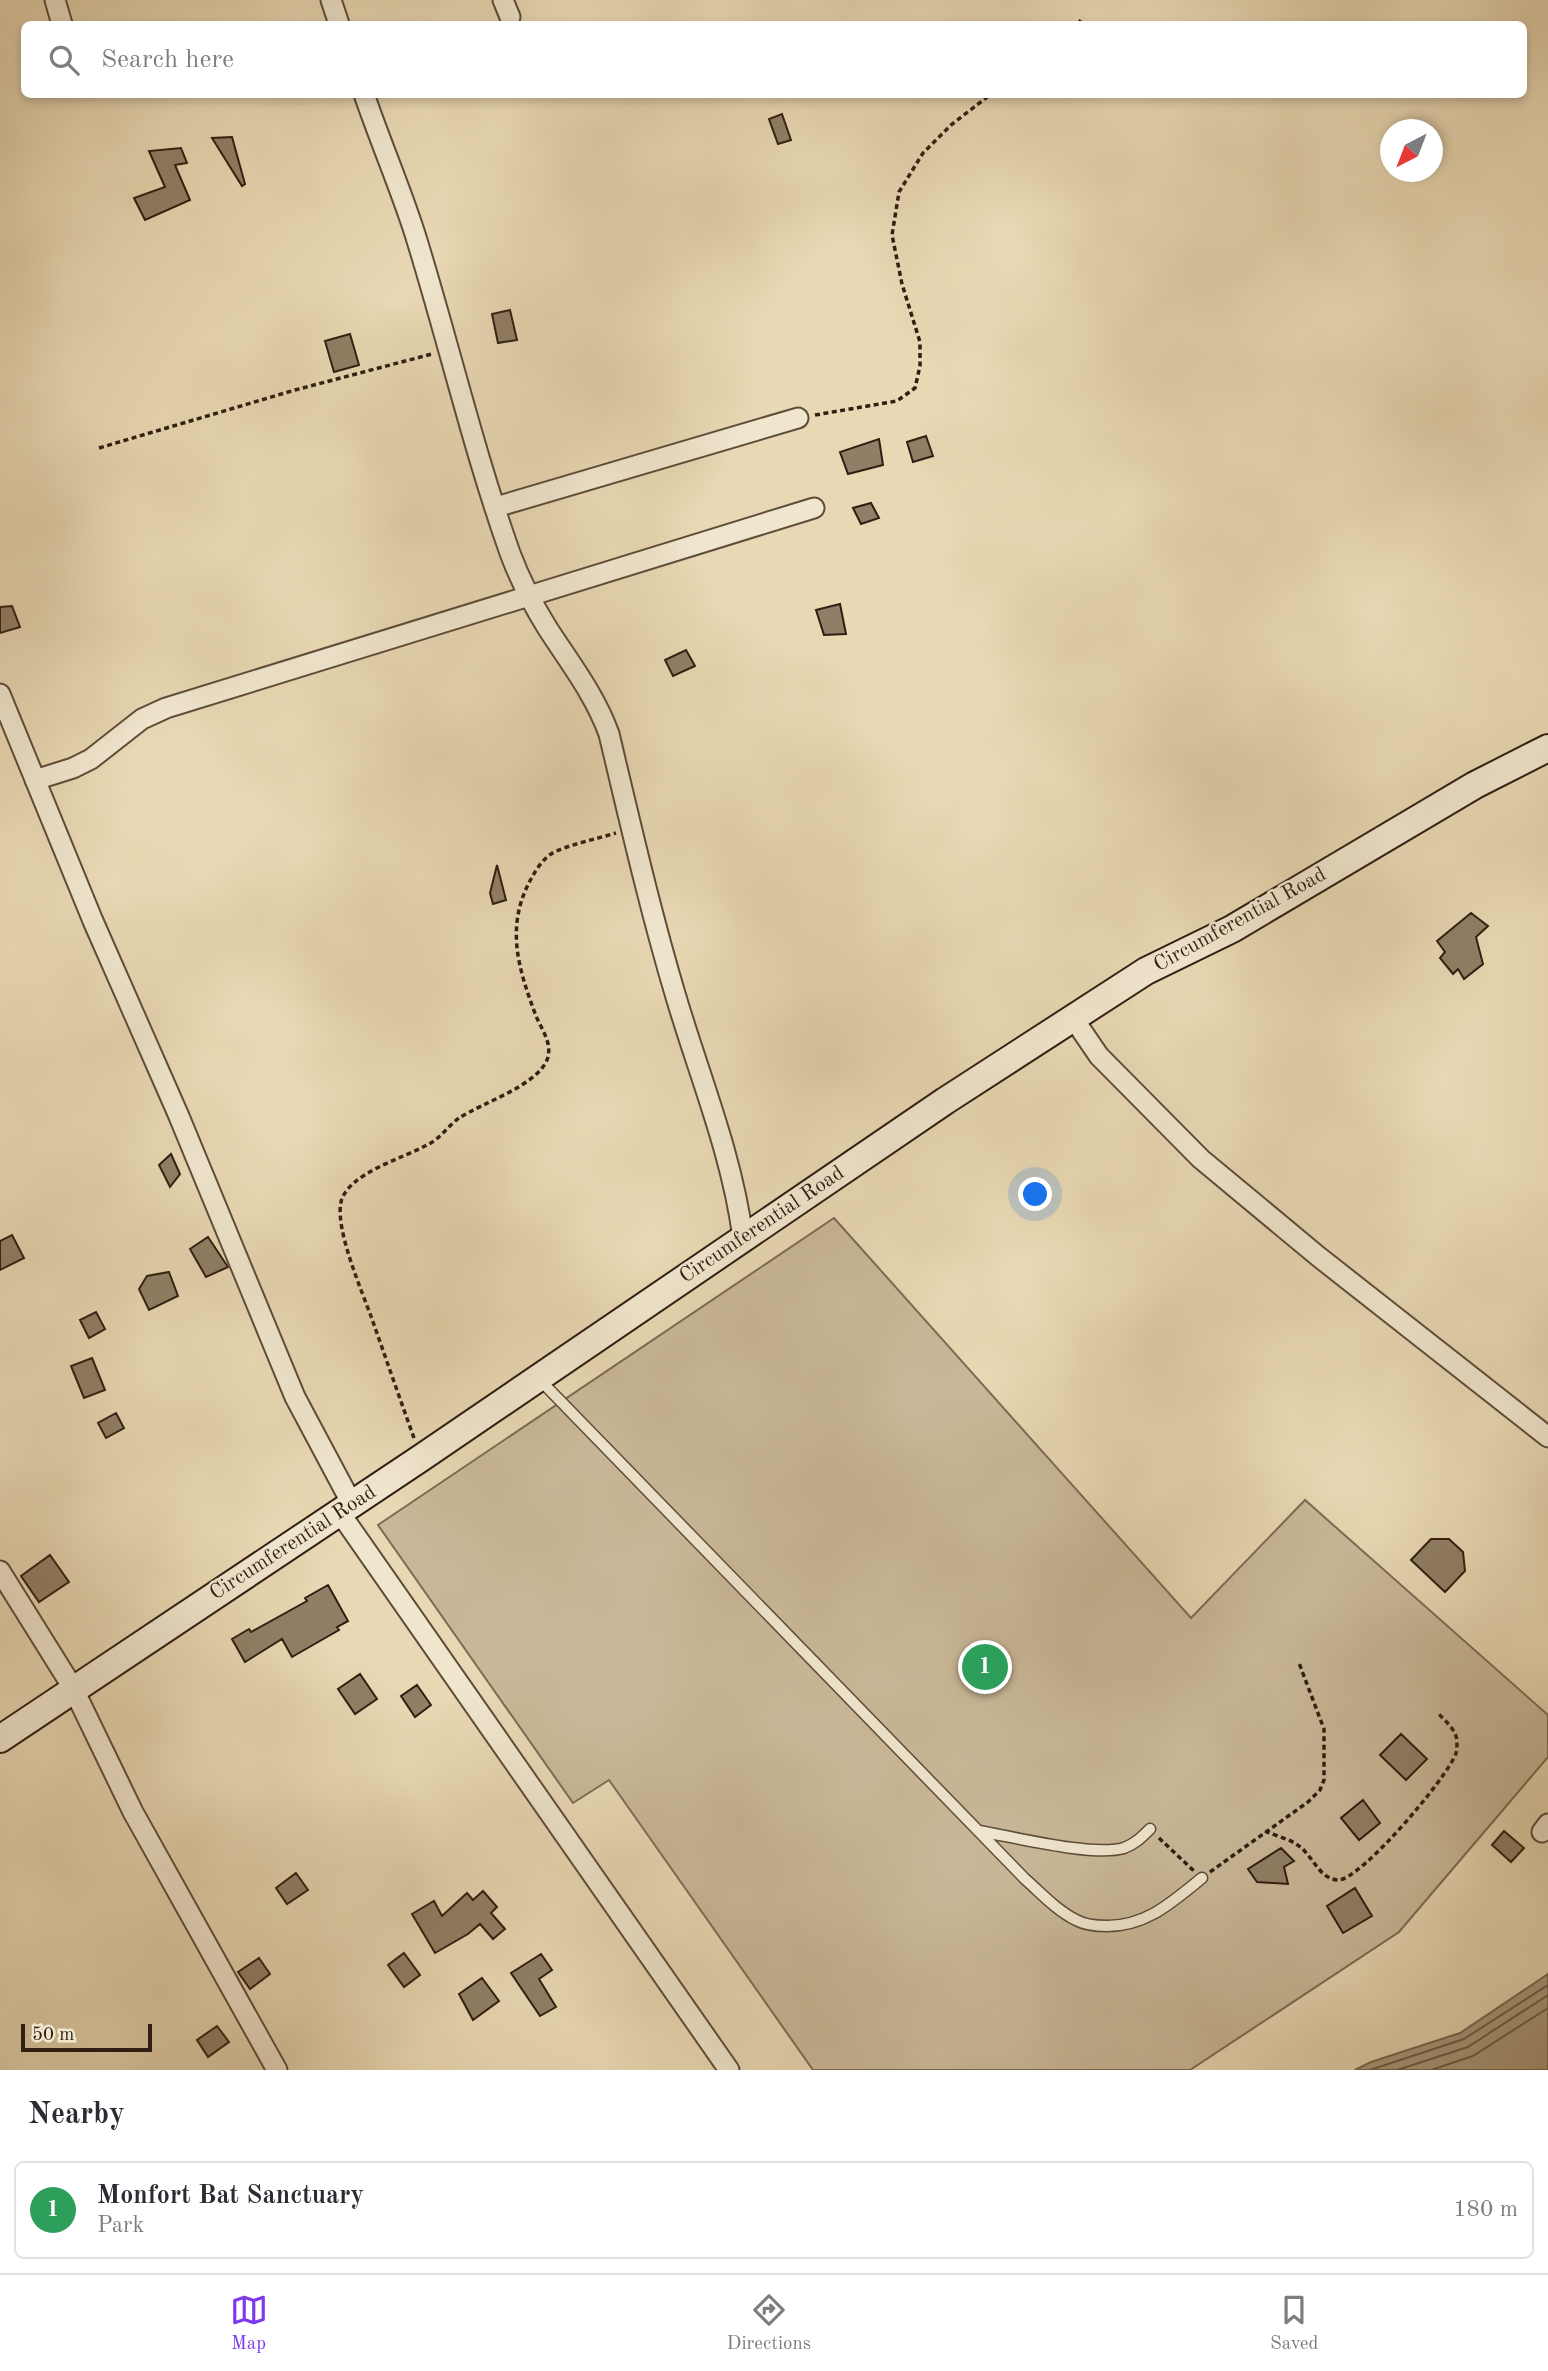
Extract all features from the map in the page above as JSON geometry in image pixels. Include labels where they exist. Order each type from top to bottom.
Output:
[{"type":"main road","name":"Circumferential Road","points":[[0,1739],[421,1458],[945,1101],[1146,971],[1231,929],[1475,785],[1547,751]]},
{"type":"street","points":[[55,0],[61,21]]},
{"type":"street","points":[[331,0],[339,21]]},
{"type":"street","points":[[365,98],[414,233],[510,554],[528,595],[602,715],[609,734],[676,998],[728,1160],[743,1238]]},
{"type":"street","points":[[496,507],[798,418]]},
{"type":"street","points":[[35,780],[73,768],[91,759],[142,719],[166,708],[814,508]]},
{"type":"street","points":[[0,694],[295,1397],[346,1508],[729,2070]]},
{"type":"street","points":[[1073,1018],[1099,1056],[1201,1159],[1319,1257],[1548,1437]]},
{"type":"street","points":[[0,1572],[73,1688],[133,1812],[277,2070]]},
{"type":"lane","points":[[538,1378],[1053,1905],[1077,1921],[1098,1926],[1126,1926],[1157,1913],[1202,1878]]},
{"type":"lane","points":[[979,1831],[1088,1850],[1108,1850],[1124,1847],[1138,1840],[1150,1829]]},
{"type":"path","points":[[798,418],[897,401],[915,388],[920,366],[920,342],[902,284],[892,235],[899,192],[923,153],[951,125],[986,98]]},
{"type":"path","points":[[99,448],[295,390],[447,350]]},
{"type":"path","points":[[421,1458],[351,1261],[340,1218],[342,1200],[353,1184],[368,1173],[430,1144],[458,1118],[538,1073],[547,1060],[549,1044],[536,1016],[518,959],[515,934],[518,909],[538,867],[552,853],[631,828]]},
{"type":"path","points":[[1150,1829],[1202,1878],[1308,1802],[1320,1790],[1324,1780],[1324,1729],[1299,1663]]},
{"type":"path","points":[[1265,1831],[1299,1846],[1328,1877],[1347,1879],[1376,1853],[1418,1807],[1456,1754],[1458,1739],[1453,1729],[1437,1712]]},
{"type":"shaded area","points":[[834,1218],[1191,1618],[1305,1500],[1548,1715],[1548,1757],[1399,1932],[1190,2070],[813,2070],[609,1780],[573,1803],[378,1525]]},
{"type":"water","points":[[1548,1974],[1548,2070],[1355,2070],[1371,2062],[1460,2033]]},
{"type":"building","points":[[782,114],[791,140],[778,144],[769,119]]},
{"type":"building","points":[[232,137],[245,184],[242,186],[212,138]]},
{"type":"building","points":[[181,148],[187,163],[175,165],[190,200],[145,220],[134,198],[165,187],[149,151]]},
{"type":"building","points":[[510,310],[517,340],[498,343],[492,314]]},
{"type":"building","points":[[350,334],[359,365],[334,372],[325,341]]},
{"type":"building","points":[[926,436],[933,456],[913,462],[907,442]]},
{"type":"building","points":[[879,439],[883,465],[848,474],[840,452]]},
{"type":"building","points":[[871,503],[879,518],[861,524],[853,508]]},
{"type":"building","points":[[840,604],[846,634],[824,635],[816,610]]},
{"type":"building","points":[[12,606],[20,627],[0,633],[0,607]]},
{"type":"building","points":[[686,650],[695,666],[673,676],[665,660]]},
{"type":"building","points":[[497,865],[506,900],[493,904],[490,893]]},
{"type":"building","points":[[1471,913],[1488,926],[1476,937],[1483,964],[1464,979],[1458,969],[1453,974],[1440,958],[1445,952],[1437,941]]},
{"type":"building","points":[[171,1154],[180,1174],[170,1187],[159,1165]]},
{"type":"building","points":[[12,1235],[24,1258],[0,1270],[0,1241]]},
{"type":"building","points":[[208,1237],[228,1267],[206,1277],[190,1249]]},
{"type":"building","points":[[169,1272],[178,1296],[149,1310],[139,1289],[147,1276]]},
{"type":"building","points":[[96,1312],[105,1329],[89,1338],[80,1320]]},
{"type":"building","points":[[92,1358],[105,1390],[84,1398],[71,1366]]},
{"type":"building","points":[[116,1413],[124,1428],[106,1438],[98,1423]]},
{"type":"building","points":[[1431,1539],[1449,1539],[1463,1552],[1465,1571],[1445,1592],[1411,1560]]},
{"type":"building","points":[[50,1555],[69,1582],[39,1602],[21,1576]]},
{"type":"building","points":[[328,1585],[348,1621],[337,1627],[339,1630],[292,1657],[282,1639],[245,1662],[232,1639],[249,1629],[251,1632],[307,1601],[305,1598]]},
{"type":"building","points":[[360,1674],[377,1699],[355,1714],[338,1689]]},
{"type":"building","points":[[417,1685],[431,1705],[415,1717],[401,1696]]},
{"type":"building","points":[[1401,1734],[1427,1759],[1406,1780],[1380,1755]]},
{"type":"building","points":[[1363,1800],[1380,1823],[1359,1840],[1341,1818]]},
{"type":"building","points":[[1504,1831],[1524,1848],[1511,1862],[1492,1845]]},
{"type":"building","points":[[1281,1848],[1294,1861],[1284,1867],[1288,1884],[1257,1882],[1248,1869]]},
{"type":"building","points":[[296,1873],[308,1890],[287,1904],[276,1888]]},
{"type":"building","points":[[1355,1888],[1372,1916],[1343,1933],[1327,1906]]},
{"type":"building","points":[[483,1891],[497,1907],[491,1913],[505,1929],[493,1939],[480,1924],[435,1953],[412,1914],[434,1901],[442,1916],[467,1893],[473,1900]]},
{"type":"building","points":[[404,1953],[420,1975],[404,1987],[388,1965]]},
{"type":"building","points":[[541,1954],[552,1970],[539,1979],[556,2007],[540,2016],[511,1973]]},
{"type":"building","points":[[259,1958],[270,1974],[250,1989],[238,1972]]},
{"type":"building","points":[[482,1978],[499,2001],[473,2020],[459,1994]]},
{"type":"building","points":[[217,2026],[229,2042],[208,2057],[197,2040]]},
{"type":"place","name":"Monfort Bat Sanctuary","points":[[985,1667]]}]
